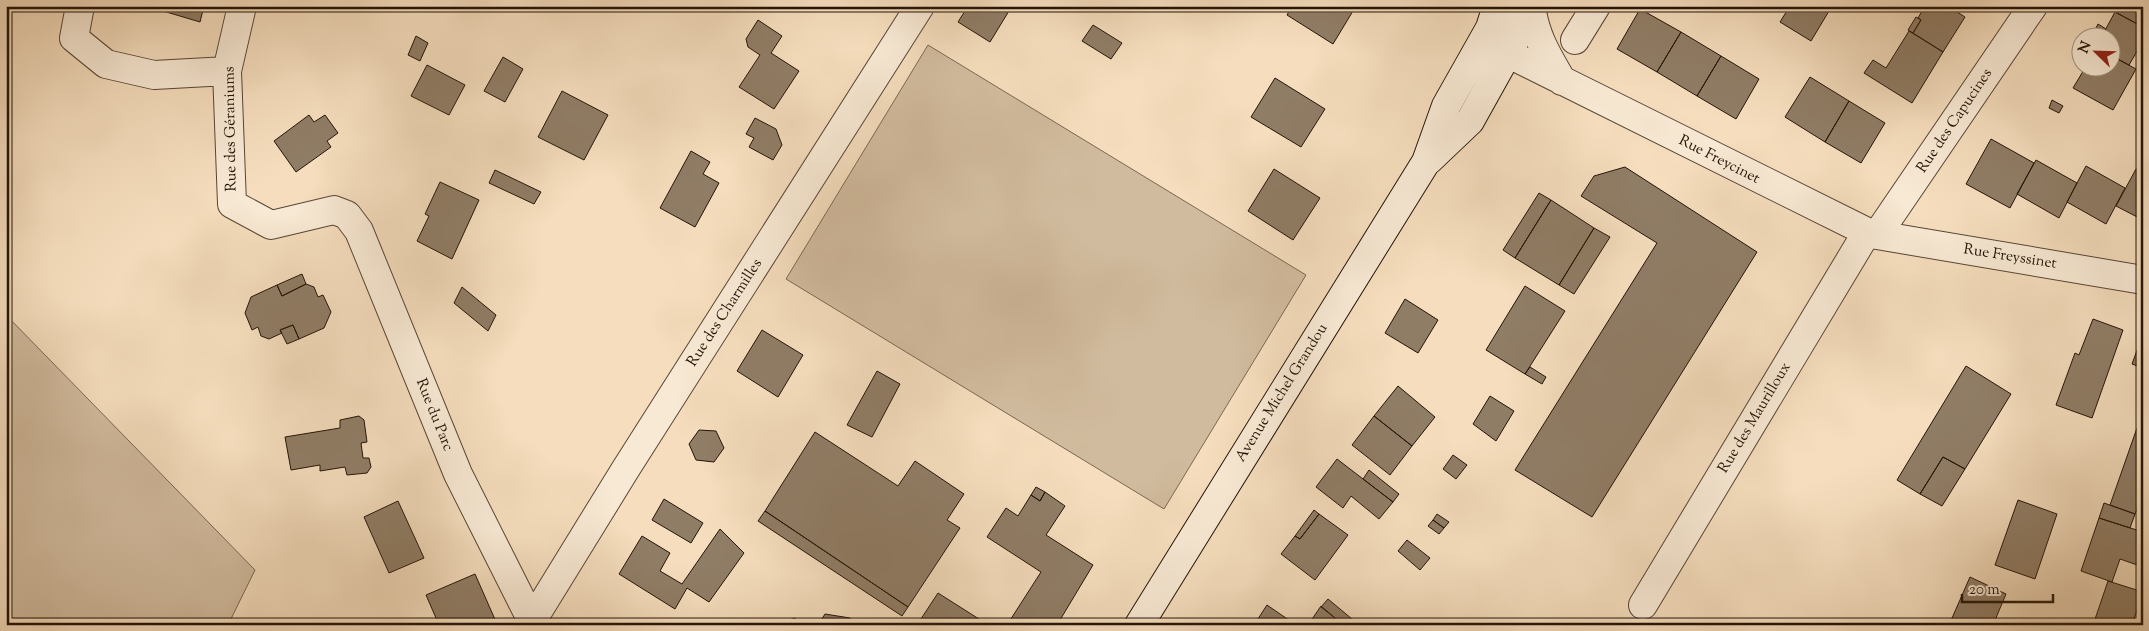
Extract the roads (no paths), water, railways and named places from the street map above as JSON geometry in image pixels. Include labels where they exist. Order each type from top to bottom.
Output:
[{"type":"street","points":[[80,6],[74,38],[106,64],[154,75],[226,71]]},
{"type":"street","name":"Rue des Géraniums","points":[[242,6],[226,71],[232,204],[271,225],[334,210]]},
{"type":"street","name":"Rue des Charmilles","points":[[533,623],[625,470],[920,6]]},
{"type":"street","name":"Avenue Michel Grandou","points":[[1139,625],[1426,162],[1446,106],[1490,28],[1497,6]]},
{"type":"street","points":[[1505,6],[1509,54]]},
{"type":"street","points":[[1575,40],[1596,6]]},
{"type":"street","name":"Rue des Capucines","points":[[1872,234],[2033,6]]},
{"type":"street","points":[[1533,9],[1534,28],[1539,42],[1562,81]]},
{"type":"street","name":"Avenue Michel Grandou","points":[[1426,162],[1470,121],[1533,9]]},
{"type":"street","name":"Rue Freycinet","points":[[1509,54],[1872,234]]},
{"type":"street","name":"Rue du Parc","points":[[334,210],[347,215],[359,232],[458,474],[533,623]]},
{"type":"street","name":"Rue Freyssinet","points":[[1872,234],[2143,280]]},
{"type":"street","name":"Rue des Maurilloux","points":[[1643,605],[1872,234]]}]
